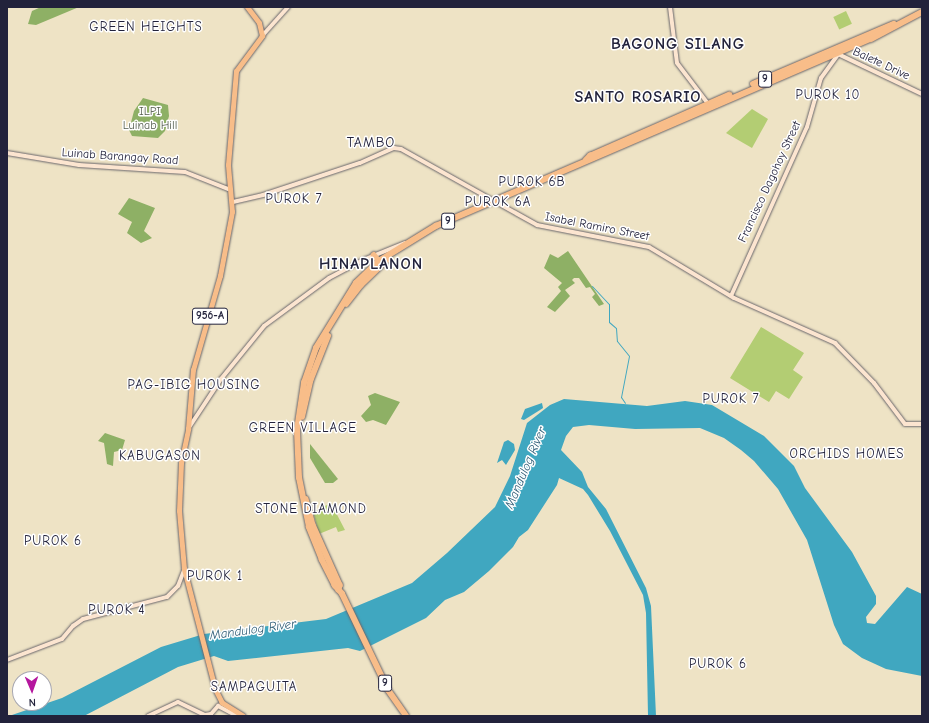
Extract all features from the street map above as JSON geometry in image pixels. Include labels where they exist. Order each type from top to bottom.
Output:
[{"type":"highway","name":"9","points":[[586,161],[590,156],[837,52],[922,8]]},
{"type":"highway","name":"9","points":[[406,716],[390,694],[340,592],[335,586],[325,567],[309,527],[301,491],[297,449],[299,407],[316,348],[356,283],[379,261],[406,242],[492,201],[586,161],[614,151],[837,52],[922,12]]},
{"type":"highway","name":"9","points":[[340,592],[340,584],[322,549],[307,502],[300,462],[303,408],[320,351],[341,312],[361,285],[406,242]]},
{"type":"highway","points":[[374,255],[379,261]]},
{"type":"main road","points":[[247,7],[259,23],[262,36]]},
{"type":"main road","name":"956-A","points":[[243,716],[222,703],[215,689],[184,569],[179,512],[181,463],[188,429],[193,370],[223,264],[232,202],[228,189],[236,71],[262,36]]},
{"type":"street","points":[[262,36],[288,7]]},
{"type":"street","points":[[670,7],[677,63],[709,105]]},
{"type":"street","name":"Balete Drive","points":[[837,52],[922,94]]},
{"type":"street","name":"Francisco Dagohoy Street","points":[[732,297],[808,126],[821,78],[837,52]]},
{"type":"street","name":"Isabel Ramiro Street","points":[[232,202],[263,195],[396,148],[538,226],[654,249],[732,297],[830,341],[841,349],[874,383],[905,424],[922,424]]},
{"type":"street","name":"Luinab Barangay Road","points":[[7,153],[79,165],[185,172],[228,189]]},
{"type":"street","name":"956-A","points":[[188,429],[221,379],[264,326],[329,278],[374,255],[406,242]]},
{"type":"street","points":[[7,660],[62,639],[76,623],[83,619],[167,597],[178,586],[184,569]]},
{"type":"street","points":[[148,716],[168,704],[180,702],[205,715],[211,714],[218,706],[238,716]]},
{"type":"green space","points":[[41,7],[79,7],[36,25],[28,24],[32,11]]},
{"type":"green space","points":[[846,11],[852,24],[839,30],[833,17]]},
{"type":"green space","name":"ILPI Luinab Hill","points":[[143,98],[168,105],[169,116],[165,131],[158,138],[132,136],[129,130],[134,111]]},
{"type":"green space","points":[[752,109],[768,119],[752,148],[726,133]]},
{"type":"green space","points":[[129,198],[155,208],[144,231],[152,238],[141,243],[127,233],[132,222],[118,214]]},
{"type":"green space","points":[[568,251],[604,304],[599,306],[592,297],[595,294],[590,287],[586,288],[579,278],[574,278],[572,280],[575,283],[565,290],[570,296],[555,312],[547,307],[561,291],[558,287],[562,283],[544,268],[550,254],[558,258]]},
{"type":"green space","points":[[761,327],[804,353],[793,370],[803,377],[789,399],[776,391],[769,402],[730,378]]},
{"type":"green space","points":[[375,393],[400,402],[386,425],[373,420],[366,422],[361,416],[371,405],[368,396]]},
{"type":"green space","points":[[105,433],[125,440],[122,450],[114,452],[113,466],[107,464],[104,443],[98,441]]},
{"type":"green space","points":[[310,444],[338,479],[333,483],[325,483],[310,458]]},
{"type":"green space","points":[[331,503],[345,530],[338,532],[336,527],[319,534],[313,512]]},
{"type":"water","name":"Mandulog River","points":[[564,399],[647,406],[685,401],[712,405],[764,436],[794,466],[805,488],[852,552],[876,596],[876,604],[866,617],[867,623],[875,624],[907,587],[922,594],[922,676],[886,669],[862,658],[843,644],[834,625],[807,540],[778,489],[754,461],[741,450],[724,438],[700,428],[635,429],[589,425],[573,427],[566,436],[561,450],[582,472],[588,487],[606,509],[646,588],[651,606],[656,716],[648,716],[646,613],[643,595],[610,531],[588,495],[583,489],[559,478],[557,485],[528,530],[519,537],[513,547],[489,571],[464,592],[445,600],[426,618],[360,651],[348,648],[228,661],[214,656],[178,667],[84,716],[9,716],[24,711],[52,711],[52,701],[62,698],[161,647],[204,634],[326,619],[412,583],[447,553],[495,507],[510,476],[527,423],[550,405]]},
{"type":"water","points":[[542,403],[543,408],[524,420],[521,419],[525,409]]},
{"type":"water","points":[[508,440],[514,444],[515,450],[506,465],[502,460],[497,463],[504,442]]},
{"type":"waterway","points":[[592,286],[609,304],[609,322],[616,328],[617,341],[629,356],[621,397],[625,403]]},
{"type":"district","name":"GREEN HEIGHTS","points":[[146,27]]},
{"type":"district","name":"BAGONG SILANG","points":[[678,44]]},
{"type":"district","name":"PUROK 10","points":[[828,95]]},
{"type":"district","name":"SANTO ROSARIO","points":[[638,97]]},
{"type":"district","name":"TAMBO","points":[[371,143]]},
{"type":"district","name":"PUROK 6B","points":[[532,182]]},
{"type":"district","name":"PUROK 7","points":[[294,199]]},
{"type":"district","name":"PUROK 6A","points":[[498,202]]},
{"type":"district","name":"HINAPLANON","points":[[371,264]]},
{"type":"district","name":"PAG-IBIG HOUSING","points":[[194,385]]},
{"type":"district","name":"PUROK 7","points":[[731,399]]},
{"type":"district","name":"GREEN VILLAGE","points":[[303,428]]},
{"type":"district","name":"ORCHIDS HOMES","points":[[847,454]]},
{"type":"district","name":"KABUGASON","points":[[160,456]]},
{"type":"district","name":"STONE DIAMOND","points":[[311,509]]},
{"type":"district","name":"PUROK 6","points":[[53,541]]},
{"type":"district","name":"PUROK 1","points":[[215,576]]},
{"type":"district","name":"PUROK 4","points":[[117,610]]},
{"type":"district","name":"PUROK 6","points":[[718,664]]},
{"type":"district","name":"SAMPAGUITA","points":[[254,687]]}]
